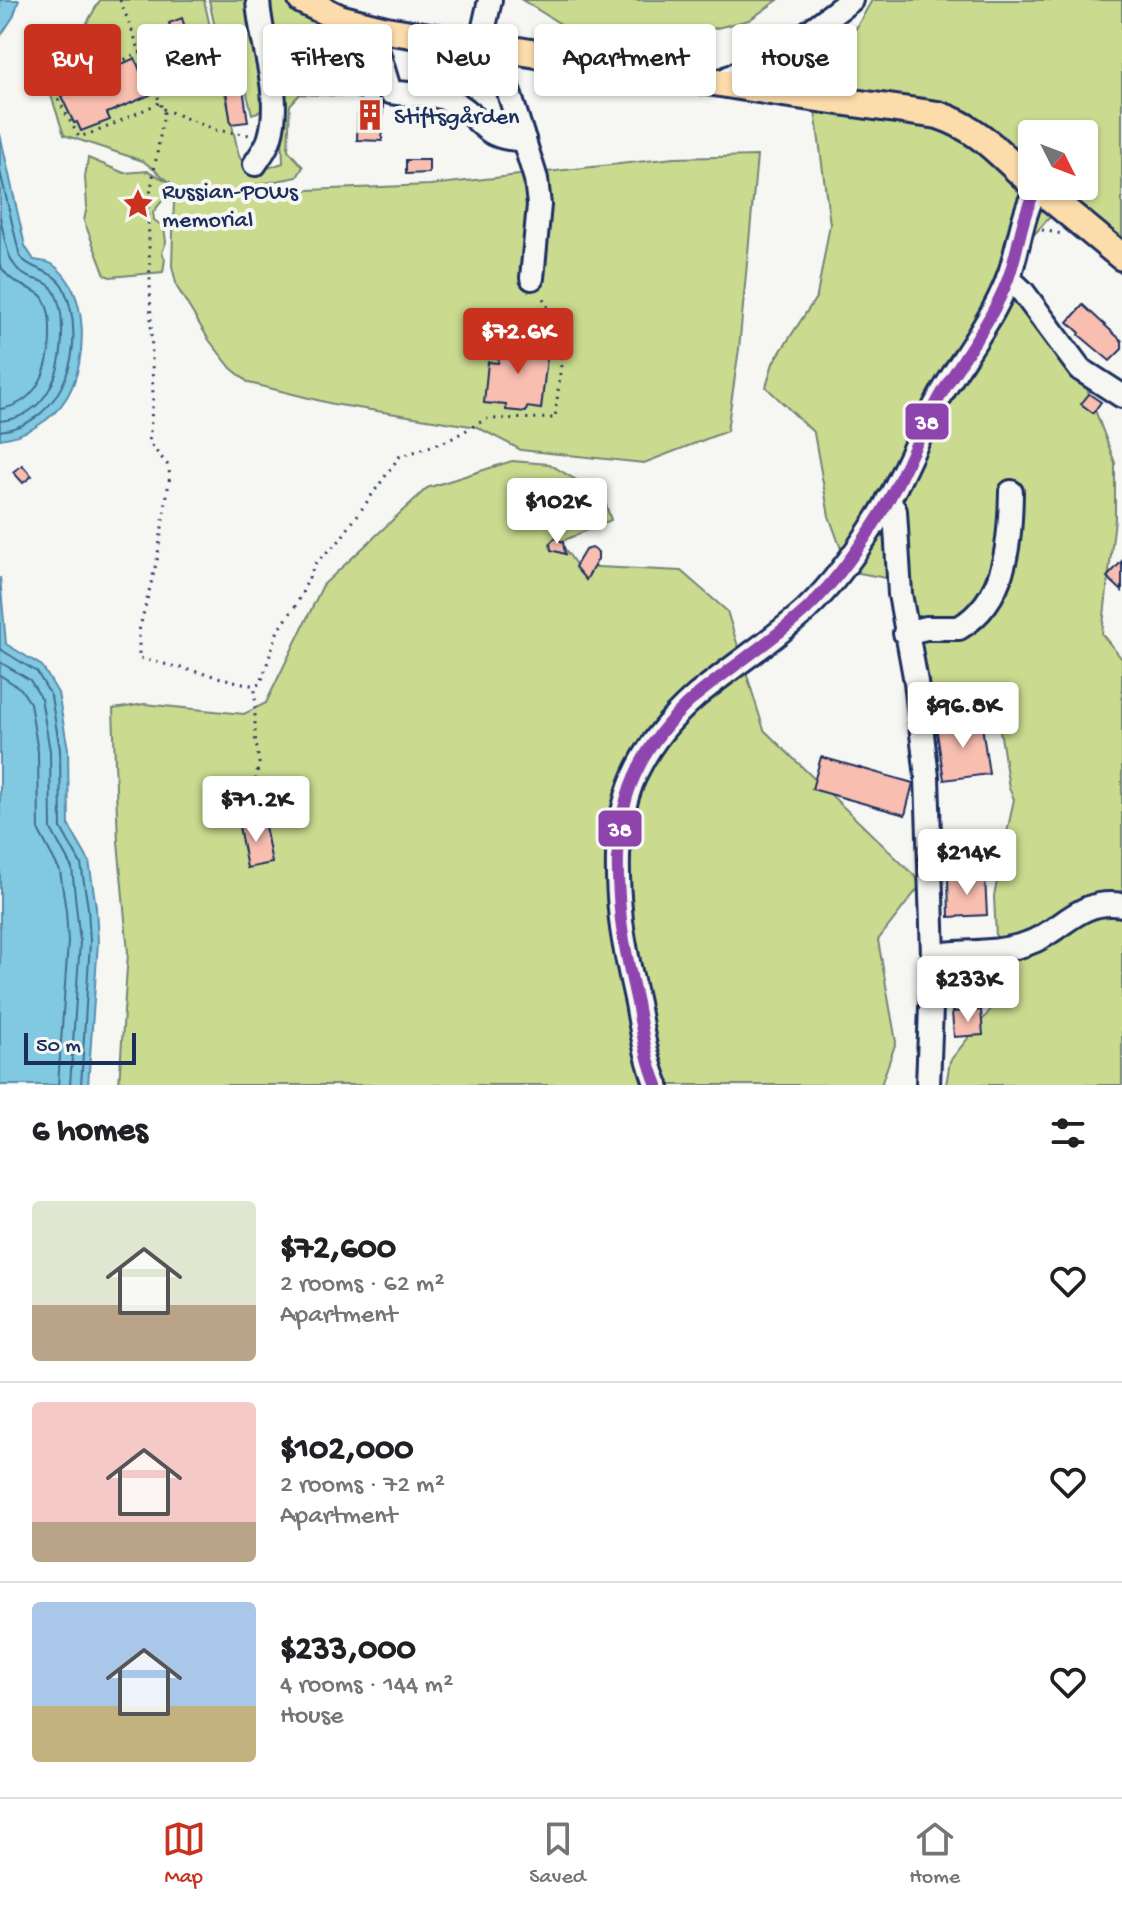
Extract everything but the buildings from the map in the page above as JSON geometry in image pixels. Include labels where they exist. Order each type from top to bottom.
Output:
[{"type":"main road","points":[[302,0],[339,18],[362,24]]},
{"type":"main road","points":[[518,51],[938,115],[962,123],[983,136],[1018,169]]},
{"type":"main road","points":[[1054,200],[1122,257]]},
{"type":"street","points":[[255,164],[270,137],[273,100],[258,0]]},
{"type":"street","points":[[485,24],[490,0]]},
{"type":"street","points":[[719,83],[793,44],[851,0]]},
{"type":"street","points":[[392,92],[433,94],[460,106],[497,137],[524,139]]},
{"type":"street","points":[[510,96],[536,179],[539,205],[532,278]]},
{"type":"street","points":[[657,1085],[649,1066],[629,971],[617,888],[621,818],[631,781],[654,739],[695,697],[806,609],[851,556],[888,500],[940,397],[996,304],[1008,278],[1030,200]]},
{"type":"street","points":[[1008,278],[1023,292],[1080,369],[1122,396]]},
{"type":"street","points":[[905,633],[926,628],[959,628],[982,608],[1003,569],[1010,532],[1011,492]]},
{"type":"street","points":[[888,500],[895,511],[905,633],[916,682],[927,777],[933,955],[928,1085]]},
{"type":"street","points":[[933,955],[995,952],[1028,943],[1091,907],[1122,905]]},
{"type":"path","points":[[120,0],[137,42]]},
{"type":"path","points":[[137,54],[54,92],[79,137],[161,102]]},
{"type":"path","points":[[159,96],[163,109],[160,148],[148,206],[153,398],[149,443],[167,464],[170,475],[157,560],[139,631],[139,658],[255,686],[261,683],[277,633],[298,602],[316,562],[339,541],[399,457],[449,440],[486,419],[555,418],[564,339],[532,278]]},
{"type":"path","points":[[163,109],[216,130],[270,137]]},
{"type":"path","points":[[1022,227],[1066,234],[1078,232],[1084,224]]},
{"type":"path","points":[[249,811],[259,763],[255,736],[255,686]]},
{"type":"green space","points":[[100,0],[204,0],[209,24],[137,24],[137,96],[226,96],[239,156],[249,174],[283,163],[281,104],[252,114],[247,94],[247,24],[214,24],[209,0],[283,0],[311,18],[329,24],[263,24],[263,96],[298,96],[290,105],[288,150],[303,167],[297,177],[256,185],[259,192],[430,185],[674,158],[757,156],[739,349],[727,431],[644,463],[521,450],[477,427],[333,404],[249,383],[231,368],[209,340],[177,287],[172,266],[174,199],[162,201],[153,212],[154,220],[164,227],[163,272],[105,275],[84,221],[88,158],[124,173],[148,171],[171,183],[143,161],[64,135],[51,96],[121,96],[121,24],[86,24]]},
{"type":"green space","points":[[522,0],[778,0],[749,20],[716,28],[716,24],[561,24]]},
{"type":"green space","points":[[872,0],[1122,0],[1122,253],[1076,213],[1049,218],[1019,251],[1025,303],[1086,386],[1115,463],[1115,519],[1102,634],[1122,659],[1122,1085],[946,1085],[950,1061],[999,999],[994,896],[1014,799],[1009,788],[999,723],[965,700],[920,682],[902,581],[849,571],[829,516],[814,433],[766,387],[773,363],[817,296],[830,224],[814,103],[818,96],[857,96],[857,27]]},
{"type":"green space","points":[[512,461],[549,464],[603,496],[611,520],[560,542],[577,566],[681,571],[727,611],[764,730],[922,883],[878,940],[896,1042],[881,1085],[119,1085],[128,953],[118,841],[113,709],[144,704],[244,714],[266,703],[323,585],[427,488]]},
{"type":"water","points":[[0,0],[19,0],[13,17],[0,37]]},
{"type":"water","points":[[0,134],[25,246],[34,260],[52,264],[73,291],[79,308],[82,346],[74,382],[54,413],[38,426],[0,439]]},
{"type":"water","points":[[0,577],[6,644],[42,666],[58,693],[68,749],[69,826],[89,861],[98,942],[88,1085],[0,1085]]},
{"type":"transit line","name":"38","points":[[657,1085],[645,1045],[626,951],[618,885],[621,824],[637,770],[671,720],[696,696],[806,610],[859,547],[884,509],[941,395],[986,324],[1001,294],[1012,268],[1031,200]]},
{"type":"place","name":"Stiftsgården","points":[[370,115]]},
{"type":"place","name":"Russian-POWs memorial","points":[[138,204]]}]
